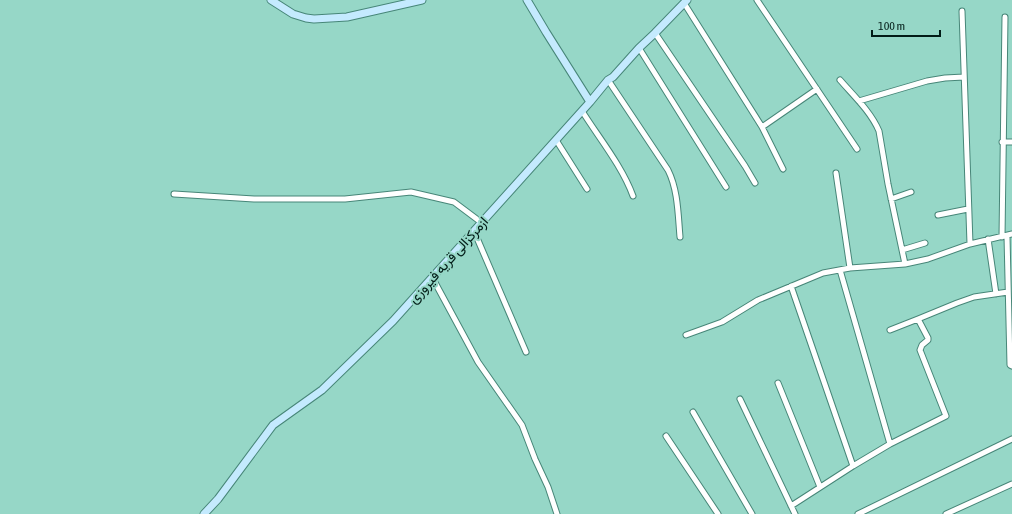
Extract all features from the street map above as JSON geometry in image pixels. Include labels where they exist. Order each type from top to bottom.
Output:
[{"type":"main road","points":[[271,0],[293,14],[314,19],[347,17],[408,1],[422,0]]},
{"type":"main road","points":[[527,0],[590,102]]},
{"type":"main road","name":"ازمرکزالی قریه فیروزی","points":[[204,514],[218,499],[273,425],[322,390],[394,321],[608,80],[613,77],[639,48],[686,2]]},
{"type":"street","points":[[757,0],[857,149]]},
{"type":"street","points":[[686,2],[762,127],[783,169]]},
{"type":"street","points":[[962,11],[970,244]]},
{"type":"street","points":[[1005,17],[1002,142],[1007,235],[1010,365],[1012,366]]},
{"type":"street","points":[[655,33],[755,183]]},
{"type":"street","points":[[639,48],[726,187]]},
{"type":"street","points":[[859,101],[928,81],[964,76]]},
{"type":"street","points":[[608,80],[671,175],[675,188],[680,237]]},
{"type":"street","points":[[840,80],[859,101],[879,131],[891,199],[905,264]]},
{"type":"street","points":[[762,127],[816,89]]},
{"type":"street","points":[[582,111],[621,170],[633,196]]},
{"type":"street","points":[[556,140],[587,189]]},
{"type":"street","points":[[1002,142],[1012,142]]},
{"type":"street","points":[[836,173],[850,268]]},
{"type":"street","points":[[174,194],[254,199],[345,200],[411,192],[454,202],[482,223]]},
{"type":"street","points":[[891,199],[911,192]]},
{"type":"street","points":[[938,215],[968,208]]},
{"type":"street","points":[[474,231],[526,352]]},
{"type":"street","points":[[686,335],[722,322],[758,300],[822,273],[850,268],[905,264],[928,259],[970,244],[1007,235]]},
{"type":"street","points":[[988,239],[996,294]]},
{"type":"street","points":[[902,250],[925,243]]},
{"type":"street","points":[[840,270],[890,444]]},
{"type":"street","points":[[432,277],[478,362],[522,425],[548,487],[556,514]]},
{"type":"street","points":[[792,286],[852,466]]},
{"type":"street","points":[[890,330],[974,297],[1008,292]]},
{"type":"street","points":[[791,506],[852,466],[890,444],[946,416],[920,350],[928,338],[918,320]]},
{"type":"street","points":[[778,382],[820,487]]},
{"type":"street","points":[[740,399],[794,514]]},
{"type":"street","points":[[693,412],[752,514]]},
{"type":"street","points":[[666,436],[718,514]]},
{"type":"street","points":[[858,514],[1012,439]]},
{"type":"street","points":[[946,514],[1012,484]]}]
